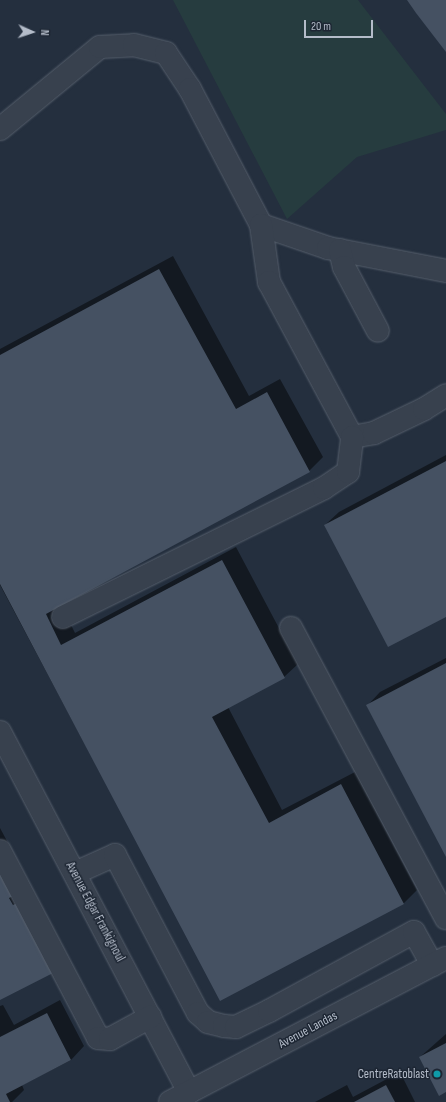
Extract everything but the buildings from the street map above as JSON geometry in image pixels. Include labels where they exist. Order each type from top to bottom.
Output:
[{"type":"street","points":[[0,129],[100,47],[134,45],[166,53],[190,89],[261,224],[269,282],[352,437],[348,472],[324,488],[63,617]]},
{"type":"street","points":[[261,224],[340,250],[446,270]]},
{"type":"street","points":[[340,250],[344,266],[378,331]]},
{"type":"street","points":[[352,437],[374,433],[424,409],[446,395]]},
{"type":"street","points":[[291,628],[446,918]]},
{"type":"street","name":"Avenue Edgar Frankignoul","points":[[0,732],[190,1092]]},
{"type":"street","points":[[0,850],[98,1038],[110,1039],[150,1017]]},
{"type":"street","points":[[75,873],[115,855],[198,1013],[208,1022],[224,1026],[236,1027],[270,1011],[414,932],[439,962]]},
{"type":"street","name":"Avenue Landas","points":[[170,1102],[439,962]]},
{"type":"green space","points":[[173,0],[358,0],[446,114],[446,130],[357,157],[287,219]]},
{"type":"place","name":"CentreRatoblast","points":[[437,1074]]}]
